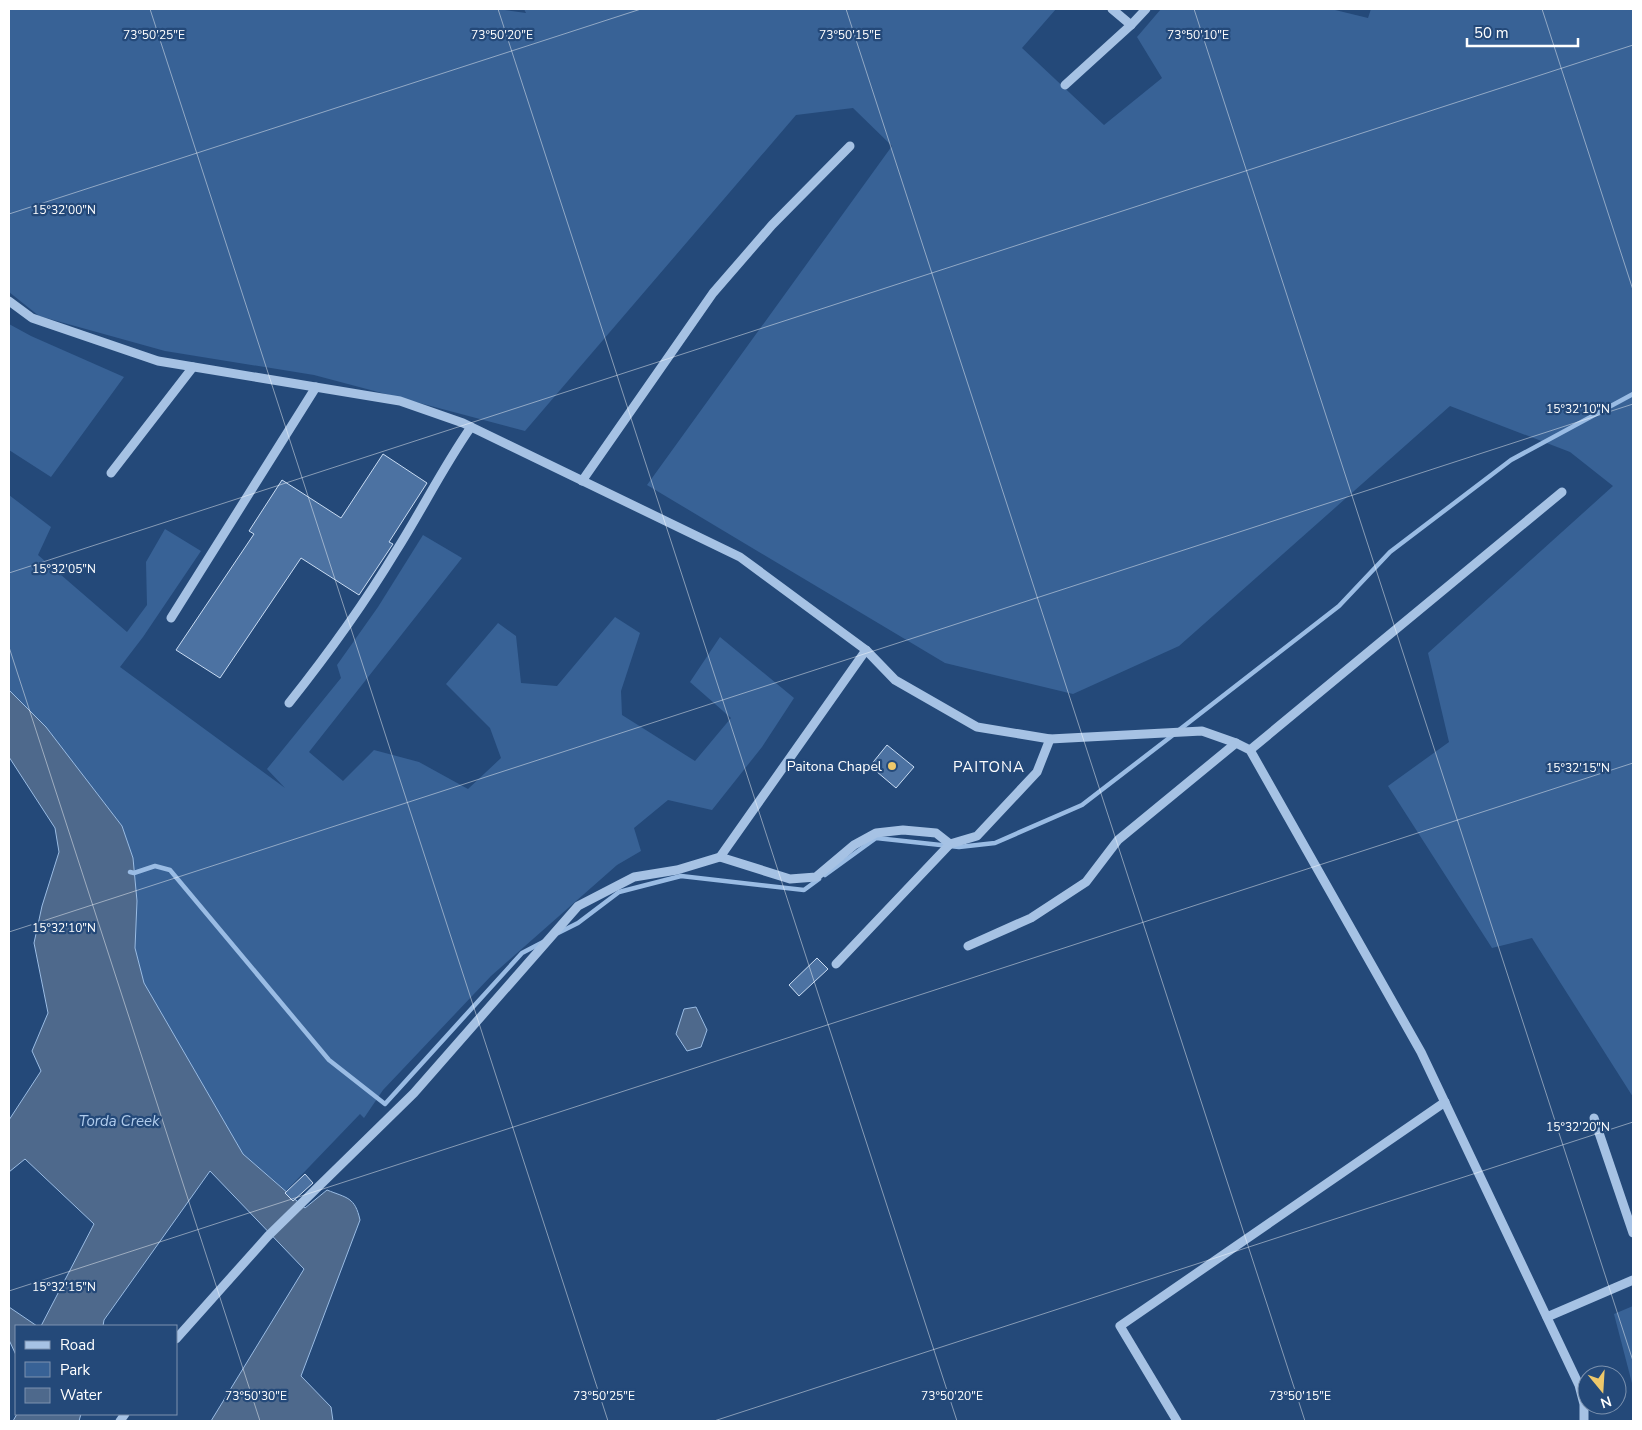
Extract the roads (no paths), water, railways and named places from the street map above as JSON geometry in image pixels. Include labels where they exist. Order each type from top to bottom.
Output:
[{"type":"street","points":[[1112,9],[1131,25]]},
{"type":"street","points":[[1065,85],[1146,9]]},
{"type":"street","points":[[582,481],[713,293],[772,225],[850,146]]},
{"type":"street","points":[[9,301],[32,318],[158,361],[400,401],[471,427],[740,558],[866,650],[894,680],[977,727],[1050,739],[1202,731],[1236,742],[1250,750],[1421,1052],[1579,1384],[1584,1404],[1584,1421]]},
{"type":"street","points":[[111,473],[193,367]]},
{"type":"street","points":[[170,618],[316,387]]},
{"type":"street","points":[[289,703],[363,605],[398,549],[451,456],[471,427]]},
{"type":"street","points":[[1250,750],[1562,492]]},
{"type":"street","points":[[720,857],[866,650]]},
{"type":"street","points":[[836,964],[950,844],[977,836],[1037,772],[1050,739]]},
{"type":"street","points":[[968,946],[1031,918],[1086,882],[1118,840],[1236,742]]},
{"type":"street","points":[[178,1337],[268,1236],[414,1093],[578,906],[634,877],[677,870],[720,857],[790,878],[816,877],[854,845],[876,832],[903,830],[936,833],[950,844]]},
{"type":"street","points":[[1177,1421],[1120,1326],[1445,1102]]},
{"type":"street","points":[[1594,1118],[1633,1233]]},
{"type":"street","points":[[1547,1317],[1633,1280]]},
{"type":"water","name":"Torda Creek","points":[[9,690],[46,727],[122,826],[133,858],[137,901],[135,948],[144,983],[243,1154],[305,1208],[327,1190],[349,1199],[356,1207],[360,1220],[301,1376],[331,1407],[333,1421],[211,1421],[304,1269],[210,1171],[104,1320],[103,1325],[42,1325],[94,1224],[25,1159],[9,1172],[9,1120],[41,1071],[32,1051],[48,1013],[34,943],[42,906],[59,852],[55,828],[9,757]]},
{"type":"water","points":[[696,1007],[707,1030],[701,1047],[687,1051],[676,1034],[684,1009]]},
{"type":"water","points":[[9,1307],[36,1325],[15,1325],[15,1353],[9,1340]]},
{"type":"water","points":[[16,1415],[81,1415],[79,1421],[13,1421]]},
{"type":"waterway","points":[[1179,730],[1339,606],[1390,552],[1511,460],[1633,394]]},
{"type":"waterway","points":[[825,875],[876,838],[959,847],[995,843],[1082,805],[1173,735]]},
{"type":"waterway","points":[[130,872],[134,873],[155,866],[170,870],[329,1060],[385,1104],[522,953],[545,941]]},
{"type":"waterway","points":[[558,933],[578,923],[619,892],[681,876],[804,890],[819,879]]},
{"type":"place","name":"Paitona Chapel","points":[[892,766]]},
{"type":"district","name":"PAITONA","points":[[989,767]]}]
